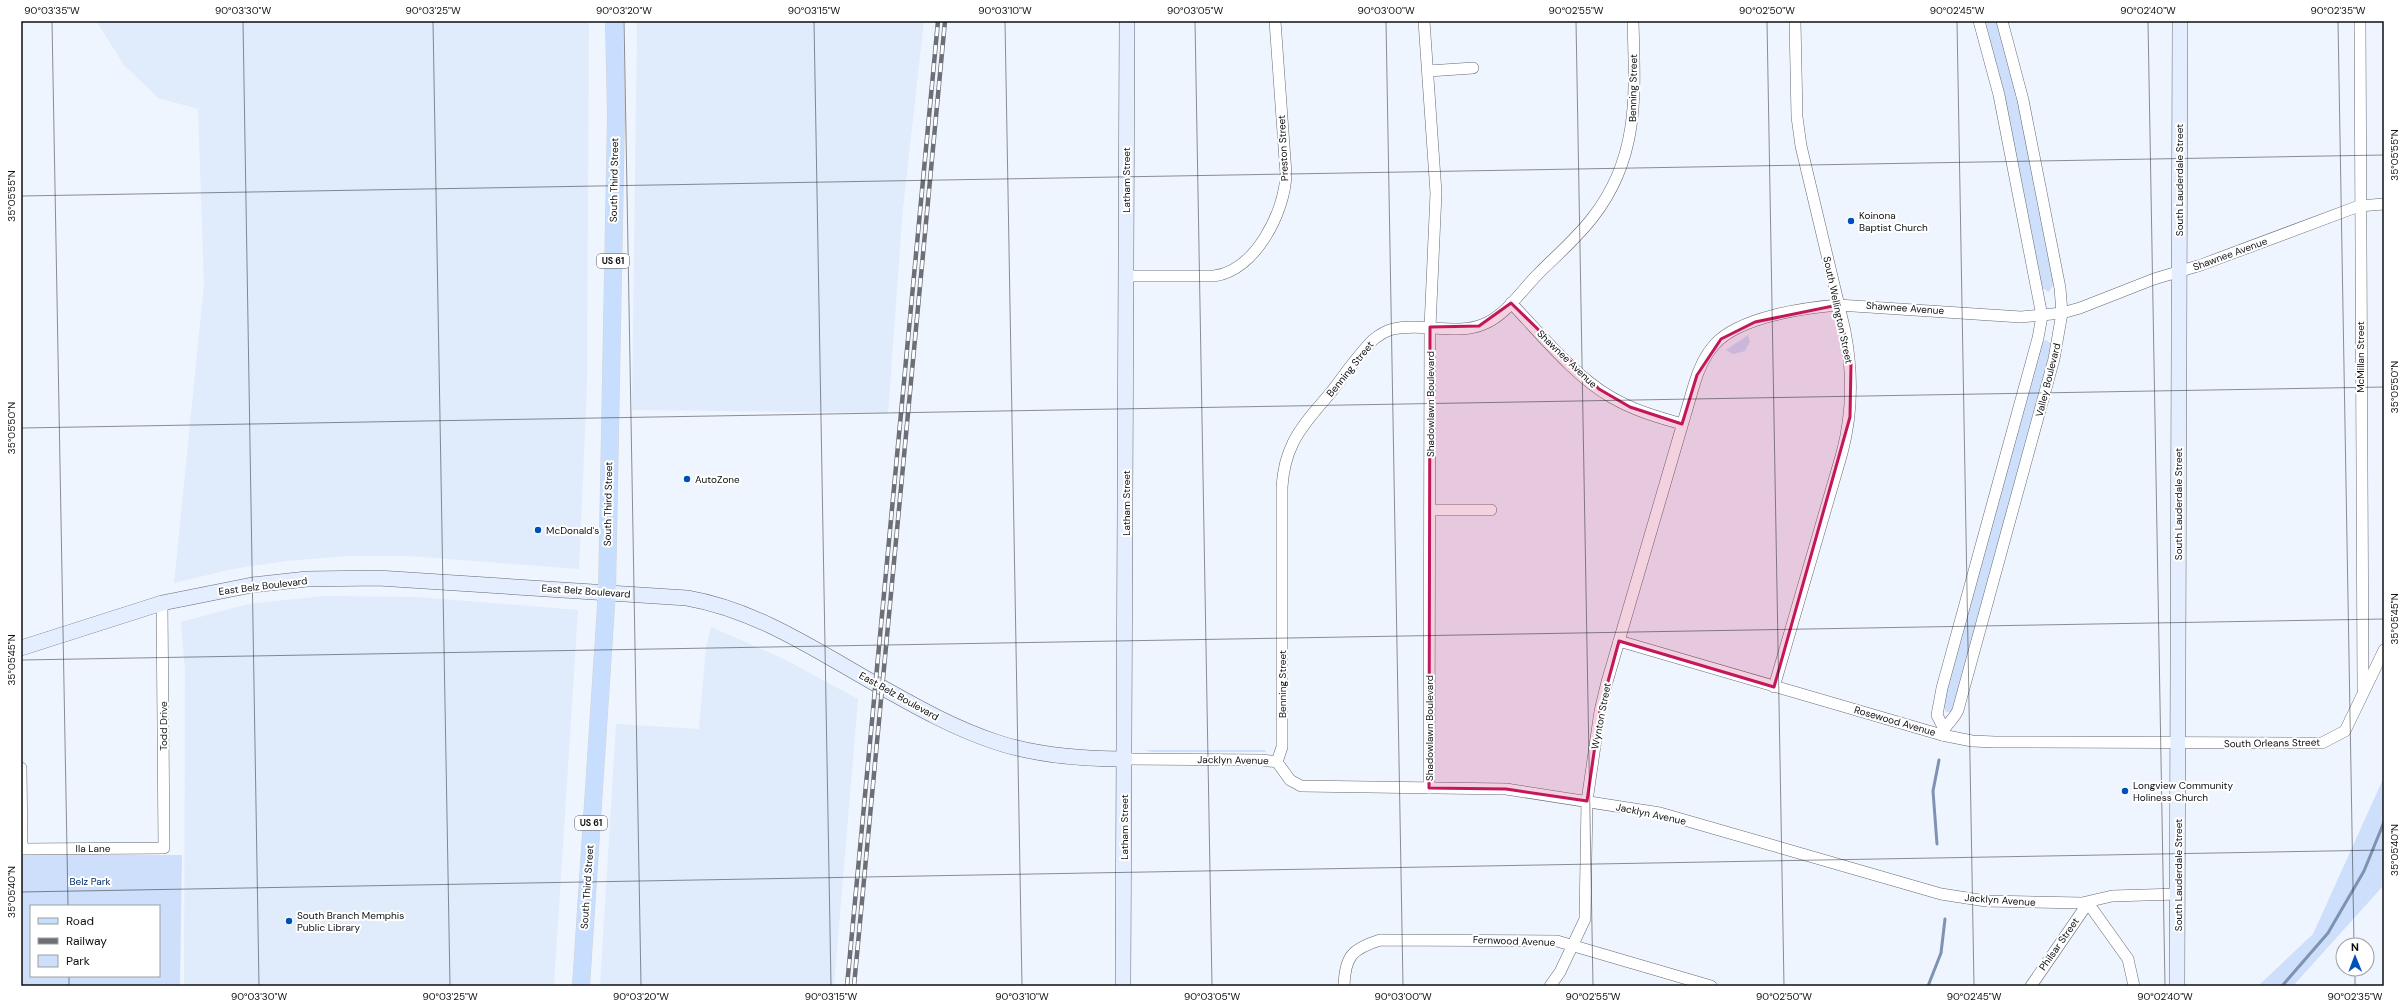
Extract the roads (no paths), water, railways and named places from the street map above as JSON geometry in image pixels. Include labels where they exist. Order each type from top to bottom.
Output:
[{"type":"main road","name":"South Third Street","points":[[581,986],[607,592],[616,116],[614,21]]},
{"type":"street","name":"Latham Street","points":[[1124,986],[1127,21]]},
{"type":"street","name":"Preston Street","points":[[1126,276],[1214,276],[1227,273],[1249,256],[1275,223],[1283,198],[1286,174],[1275,21]]},
{"type":"street","name":"Shadowlawn Boulevard","points":[[1424,21],[1436,193],[1430,327],[1429,788]]},
{"type":"street","name":"Benning Street","points":[[1277,762],[1282,747],[1282,497],[1284,468],[1288,452],[1301,430],[1373,340],[1386,331],[1401,327],[1479,326],[1490,320],[1511,303],[1593,218],[1617,179],[1628,148],[1633,123],[1632,21]]},
{"type":"street","name":"South Wellington Street","points":[[1774,687],[1847,434],[1851,403],[1851,372],[1838,305],[1799,134],[1795,21]]},
{"type":"street","name":"Valley Boulevard","points":[[1943,732],[1938,715],[1939,700],[2038,338],[2042,316],[1999,96],[1979,21]]},
{"type":"street","name":"Valley Boulevard","points":[[1943,732],[1954,720],[1958,710],[2054,359],[2062,313],[2060,288],[2023,100],[2002,21]]},
{"type":"street","name":"South Lauderdale Street","points":[[2177,986],[2179,744],[2180,21]]},
{"type":"street","name":"McMillan Street","points":[[2360,21],[2359,206],[2363,693]]},
{"type":"street","points":[[1428,71],[1473,68]]},
{"type":"street","name":"Shawnee Avenue","points":[[1511,303],[1571,364],[1599,389],[1630,407],[1682,424],[1697,375],[1708,354],[1721,339],[1741,327],[1755,322],[1817,307],[1838,305],[2021,317],[2062,313],[2080,308],[2154,278],[2179,272],[2359,206],[2384,204]]},
{"type":"street","name":"Wynton Street","points":[[1550,986],[1560,972],[1585,919],[1587,801],[1600,711],[1682,424]]},
{"type":"street","points":[[1430,510],[1491,510]]},
{"type":"street","name":"East Belz Boulevard","points":[[21,648],[162,603],[252,585],[307,580],[378,578],[688,598],[714,603],[745,613],[797,639],[944,721],[997,742],[1056,755],[1125,759]]},
{"type":"street","name":"Todd Drive","points":[[162,603],[164,848]]},
{"type":"street","name":"Rosewood Avenue","points":[[1620,641],[1774,687],[1943,732],[1987,742],[2179,744]]},
{"type":"street","name":"South Orleans Street","points":[[2179,744],[2322,743],[2345,730],[2355,715],[2363,693],[2384,650]]},
{"type":"street","name":"Jacklyn Avenue","points":[[1125,759],[1262,760],[1277,762],[1290,780],[1301,786],[1506,789],[1660,813],[1941,894],[1986,901],[2088,903],[2112,896],[2178,894]]},
{"type":"street","points":[[21,768],[22,849]]},
{"type":"street","name":"Ila Lane","points":[[22,849],[164,848]]},
{"type":"street","points":[[2088,903],[2128,959],[2134,986]]},
{"type":"street","name":"Philsar Street","points":[[2031,986],[2088,903]]},
{"type":"street","name":"Fernwood Avenue","points":[[1344,986],[1347,959],[1360,946],[1380,940],[1507,939],[1557,941],[1711,986]]},
{"type":"waterway","points":[[1937,844],[1933,791],[1939,760]]},
{"type":"waterway","points":[[2282,986],[2328,933],[2364,871],[2384,822]]},
{"type":"waterway","points":[[1928,986],[1941,953],[1945,919]]},
{"type":"railway","points":[[847,986],[938,21]]},
{"type":"railway","points":[[854,986],[945,21]]},
{"type":"place","name":"Koinona Baptist Church","points":[[1851,221]]},
{"type":"place","name":"AutoZone","points":[[687,479]]},
{"type":"place","name":"McDonald's","points":[[538,530]]},
{"type":"place","name":"Longview Community Holiness Church","points":[[2125,791]]},
{"type":"place","name":"South Branch Memphis Public Library","points":[[289,921]]},
{"type":"park label","name":"Belz Park","points":[[90,881]]}]
